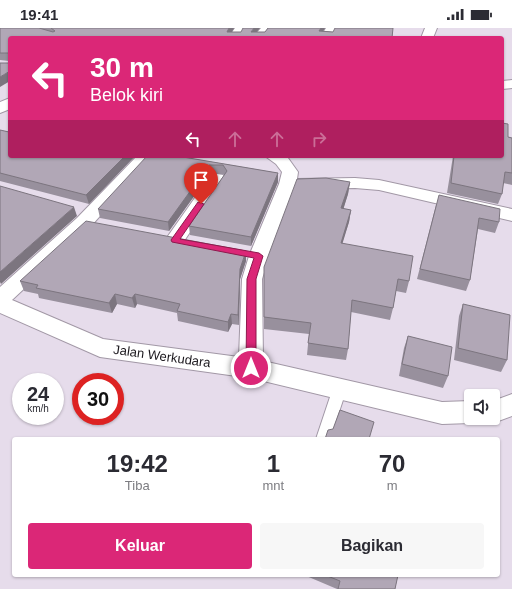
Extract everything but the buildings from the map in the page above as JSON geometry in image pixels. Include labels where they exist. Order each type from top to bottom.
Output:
[{"type":"street","points":[[260,36],[267,28]]},
{"type":"street","points":[[0,299],[88,218],[144,158]]},
{"type":"street","points":[[251,368],[251,254],[288,184],[290,172],[288,166],[276,158]]},
{"type":"street","points":[[175,240],[218,180]]},
{"type":"street","points":[[288,184],[355,183],[379,185],[512,215]]},
{"type":"street","points":[[71,207],[106,227]]},
{"type":"street","name":"Jalan Werkudara","points":[[0,304],[100,348],[251,368],[442,413],[464,412]]},
{"type":"street","points":[[500,409],[512,405]]},
{"type":"lane","points":[[324,437],[340,388]]},
{"type":"route","points":[[201,204],[175,240],[259,256],[252,279],[251,368]]}]
